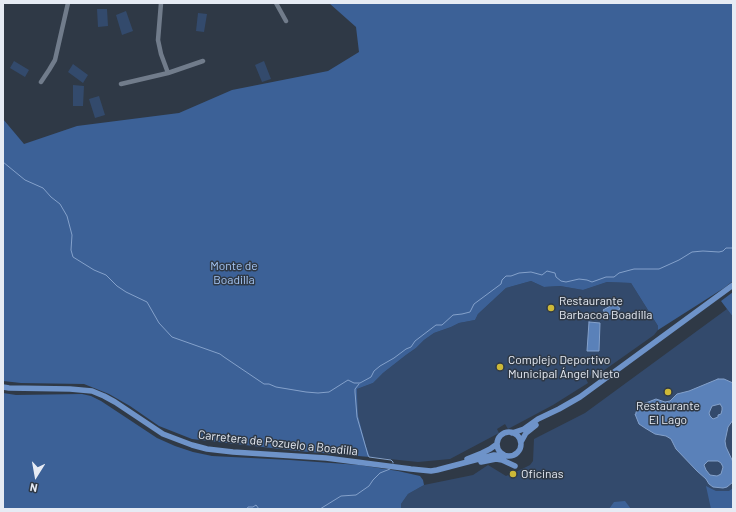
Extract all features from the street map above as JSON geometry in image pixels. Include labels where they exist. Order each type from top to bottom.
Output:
[{"type":"main road","points":[[512,433],[518,436],[521,442],[521,449],[517,454],[506,456],[501,453],[497,444],[502,435],[508,432],[512,433],[524,429],[580,397],[733,286]]},
{"type":"main road","name":"Carretera de Pozuelo a Boadilla","points":[[3,387],[92,391],[115,402],[164,434],[207,449],[326,458],[421,470],[438,470],[494,455],[506,456]]},
{"type":"main road","points":[[521,442],[526,433],[536,424],[559,409]]},
{"type":"main road","name":"Carretera de Pozuelo a Boadilla","points":[[421,470],[446,465],[486,452],[497,444]]},
{"type":"main road","points":[[438,470],[496,459],[515,466]]},
{"type":"street","points":[[41,82],[55,60],[68,3]]},
{"type":"street","points":[[160,3],[158,40],[168,73]]},
{"type":"street","points":[[276,3],[286,21]]},
{"type":"street","points":[[121,84],[168,73],[203,61]]},
{"type":"shaded area","points":[[97,9],[107,9],[108,26],[98,27]]},
{"type":"shaded area","points":[[126,11],[133,31],[122,35],[116,15]]},
{"type":"shaded area","points":[[198,13],[207,14],[204,32],[196,31]]},
{"type":"shaded area","points":[[14,61],[29,70],[25,77],[10,68]]},
{"type":"shaded area","points":[[264,61],[271,79],[262,82],[255,65]]},
{"type":"shaded area","points":[[73,64],[88,75],[83,83],[68,72]]},
{"type":"shaded area","points":[[73,85],[84,86],[83,106],[73,106]]},
{"type":"shaded area","points":[[99,96],[105,115],[95,118],[89,99]]},
{"type":"shaded area","name":"Complejo Deportivo Municipal Ángel Nieto","points":[[531,281],[544,287],[560,286],[583,290],[607,282],[631,283],[658,326],[658,330],[654,335],[596,376],[594,372],[591,374],[590,377],[586,379],[588,383],[553,405],[508,429],[505,424],[497,429],[499,433],[450,459],[418,462],[370,457],[358,415],[357,389],[373,383],[383,373],[434,333],[459,323],[475,320],[478,314],[506,288]]},
{"type":"shaded area","points":[[616,303],[620,309],[607,316],[603,310]]},
{"type":"shaded area","points":[[727,309],[733,317],[733,509],[401,509],[401,504],[408,494],[424,485],[473,475],[488,465],[506,476],[530,465],[533,461],[534,439],[585,413]]},
{"type":"shaded area","points":[[589,322],[600,323],[599,351],[587,351]]},
{"type":"shaded area","points":[[718,379],[724,379],[733,383],[733,420],[728,427],[725,441],[726,447],[733,462],[733,482],[727,487],[713,487],[709,484],[706,479],[676,449],[671,439],[666,436],[655,434],[639,424],[635,414],[643,404],[656,399],[665,402],[670,401],[677,394],[689,391]],"holes":[[[720,404],[722,407],[721,414],[713,419],[709,413],[712,406]],[[708,461],[718,461],[721,463],[723,467],[721,474],[717,476],[710,475],[704,465]]]},
{"type":"green space","name":"Monte de Boadilla","points":[[329,3],[733,3],[733,281],[658,330],[658,326],[631,283],[607,282],[583,290],[560,286],[544,287],[531,281],[506,288],[478,314],[475,320],[459,323],[434,333],[383,373],[373,383],[357,389],[358,415],[370,457],[298,451],[192,439],[159,426],[130,406],[109,394],[84,384],[21,383],[3,381],[3,119],[24,144],[77,126],[179,113],[232,90],[328,71],[359,52],[356,27]]},
{"type":"green space","points":[[733,292],[733,317],[721,301]]},
{"type":"green space","points":[[3,393],[16,395],[82,394],[91,396],[157,438],[193,452],[212,456],[359,465],[420,476],[424,485],[408,494],[401,504],[401,509],[3,509]]},
{"type":"green space","points":[[706,486],[716,491],[729,491],[733,488],[733,509],[711,509]]},
{"type":"green space","points":[[625,501],[631,509],[609,509],[614,502]]},
{"type":"waterway","points":[[3,162],[25,180],[43,188],[60,204],[67,216],[72,235],[71,250],[73,257],[94,270],[106,275],[117,286],[126,292],[147,302],[159,323],[172,337],[220,354],[264,384],[306,392],[329,392],[348,380],[354,383],[360,383],[371,377],[374,371],[380,366],[411,347],[415,341],[436,325],[442,325],[453,315],[470,312],[474,304],[501,284],[502,280],[506,276],[531,272],[542,275],[547,271],[555,273],[556,277],[561,281],[566,282],[579,279],[592,282],[606,277],[614,277],[619,273],[634,269],[659,269],[692,252],[719,252],[726,248],[733,248]]},
{"type":"waterway","points":[[359,384],[355,389],[357,417],[368,455],[369,457],[391,460],[393,463]]},
{"type":"waterway","points":[[320,509],[341,496],[356,495],[369,486],[380,473],[390,469]]},
{"type":"waterway","points":[[247,509],[248,507],[253,507],[256,505],[259,509]]},
{"type":"place","name":"Restaurante Barbacoa Boadilla","points":[[551,308]]},
{"type":"place","name":"Complejo Deportivo Municipal Ángel Nieto","points":[[500,367]]},
{"type":"place","name":"Restaurante El Lago","points":[[668,392]]},
{"type":"place","name":"Oficinas","points":[[513,474]]}]
